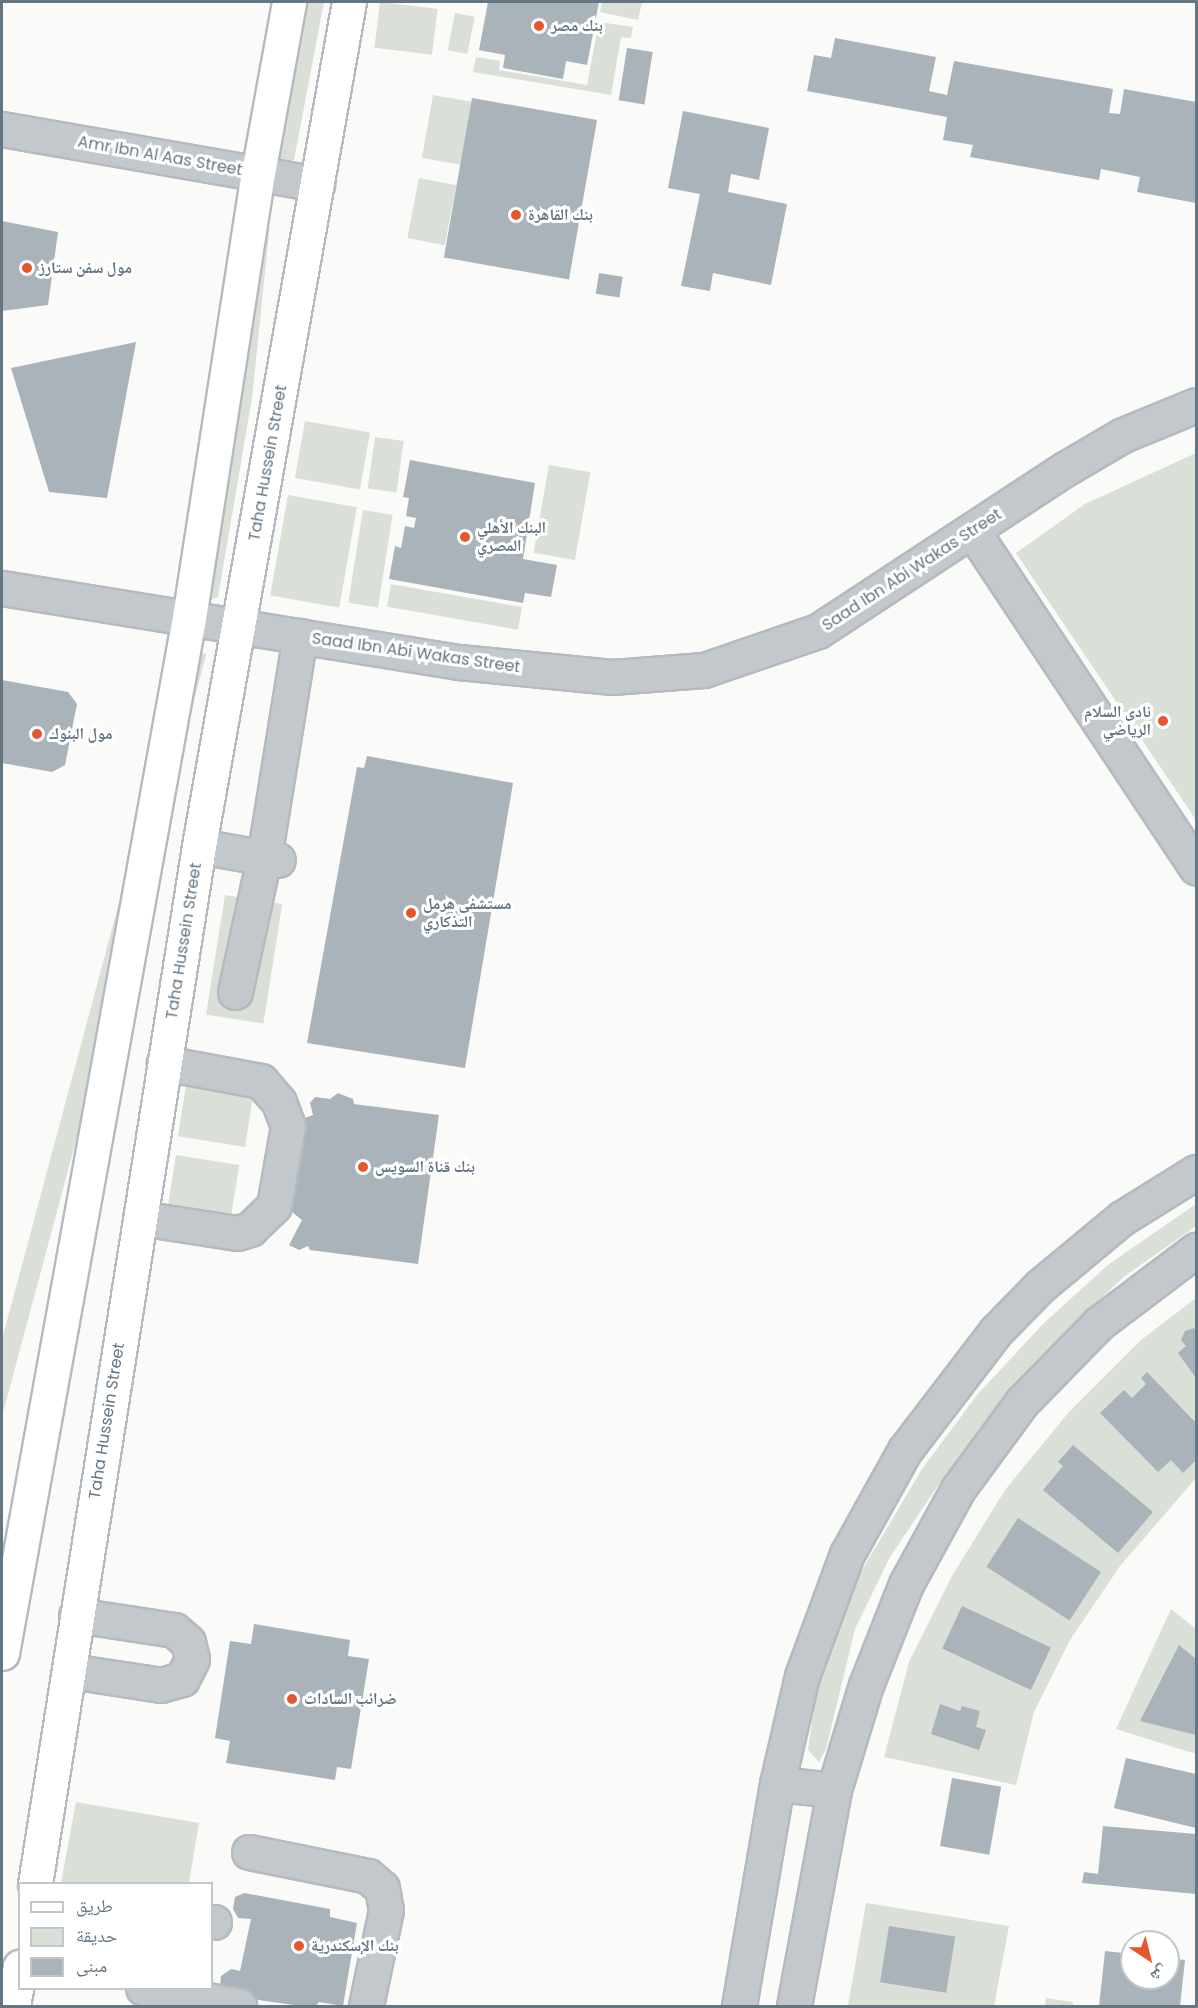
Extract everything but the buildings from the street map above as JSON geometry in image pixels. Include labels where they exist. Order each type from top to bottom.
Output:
[{"type":"main road","points":[[2,1653],[189,618],[258,173],[289,2]]},
{"type":"main road","name":"Taha Hussein Street","points":[[35,1882],[200,846],[349,2]]},
{"type":"street","name":"Amr Ibn Al Aas Street","points":[[2,129],[317,184]]},
{"type":"street","name":"Saad Ibn Abi Wakas Street","points":[[2,588],[459,662],[612,677],[704,670],[818,631],[1123,435],[1197,405]]},
{"type":"street","points":[[972,530],[1197,867]]},
{"type":"street","points":[[236,992],[271,859],[300,636]]},
{"type":"street","points":[[200,846],[271,859]]},
{"type":"street","points":[[140,1218],[237,1233],[250,1229],[274,1206],[288,1126],[279,1102],[261,1081],[164,1063]]},
{"type":"street","points":[[739,2007],[777,1784],[802,1676],[847,1554],[905,1450],[960,1374],[1040,1286],[1122,1218],[1197,1172]]},
{"type":"street","points":[[794,2007],[834,1790],[866,1684],[906,1584],[958,1489],[1022,1402],[1098,1324],[1197,1250]]},
{"type":"street","points":[[70,1671],[161,1685],[182,1679],[192,1659],[188,1642],[174,1630],[76,1615]]},
{"type":"street","points":[[777,1784],[834,1790]]},
{"type":"street","points":[[249,1852],[368,1876],[382,1888],[386,1910],[366,2007]]},
{"type":"street","points":[[147,1990],[239,2007]]},
{"type":"green space","points":[[304,2],[324,2],[294,160],[284,165],[277,156]]},
{"type":"green space","points":[[380,2],[438,9],[432,55],[374,48]]},
{"type":"green space","points":[[602,2],[642,2],[638,20],[600,12]]},
{"type":"green space","points":[[455,13],[475,17],[467,54],[448,50]]},
{"type":"green space","points":[[599,22],[633,27],[631,38],[621,37],[611,95],[473,72],[476,57],[500,61],[499,70],[587,85]]},
{"type":"green space","points":[[433,95],[471,102],[460,165],[422,158]]},
{"type":"green space","points":[[419,178],[456,185],[445,245],[407,238]]},
{"type":"green space","points":[[270,224],[252,398],[218,597],[206,601],[231,404]]},
{"type":"green space","points":[[305,421],[370,432],[360,490],[295,478]]},
{"type":"green space","points":[[375,437],[404,441],[396,493],[368,488]]},
{"type":"green space","name":"نادي السلام الرياضي","points":[[1196,453],[1196,820],[1016,553],[1085,504]]},
{"type":"green space","points":[[549,465],[590,472],[575,560],[534,553]]},
{"type":"green space","points":[[288,495],[357,507],[339,608],[270,595]]},
{"type":"green space","points":[[363,510],[393,515],[378,608],[348,603]]},
{"type":"green space","points":[[391,584],[522,607],[518,630],[387,607]]},
{"type":"green space","points":[[187,649],[206,654],[2,1417],[2,1339]]},
{"type":"green space","points":[[225,895],[282,904],[263,1024],[206,1015]]},
{"type":"green space","points":[[187,1079],[254,1090],[245,1147],[178,1136]]},
{"type":"green space","points":[[176,1155],[239,1165],[231,1219],[167,1209]]},
{"type":"green space","points":[[1196,1204],[1196,1226],[1125,1276],[1071,1326],[999,1405],[937,1487],[890,1557],[855,1629],[826,1749],[819,1762],[808,1750],[817,1686],[829,1645],[852,1587],[922,1469],[977,1395],[1044,1323],[1109,1264]]},
{"type":"green space","points":[[1196,1298],[1196,1478],[1120,1566],[1070,1640],[1034,1712],[1016,1785],[884,1757],[909,1662],[952,1576],[1005,1490],[1069,1412],[1141,1340]]},
{"type":"green space","points":[[1171,1609],[1196,1629],[1196,1754],[1116,1729]]},
{"type":"green space","points":[[76,1802],[199,1823],[189,1882],[61,1882]]},
{"type":"green space","points":[[866,1903],[1009,1926],[994,2006],[848,2006]]},
{"type":"green space","points":[[1046,1998],[1073,2002],[1073,2006],[1045,2006]]},
{"type":"place","name":"بنك مصر","points":[[539,26]]},
{"type":"place","name":"بنك القاهرة","points":[[516,215]]},
{"type":"place","name":"مول سفن ستارز","points":[[27,268]]},
{"type":"place","name":"البنك الأهلي المصري","points":[[465,537]]},
{"type":"place","name":"نادي السلام الرياضي","points":[[1163,721]]},
{"type":"place","name":"مول البنوك","points":[[37,734]]},
{"type":"place","name":"مستشفى هرمل التذكاري","points":[[411,913]]},
{"type":"place","name":"بنك قناة السويس","points":[[363,1167]]},
{"type":"place","name":"ضرائب السادات","points":[[292,1699]]},
{"type":"place","name":"بنك الإسكندرية","points":[[299,1946]]}]
